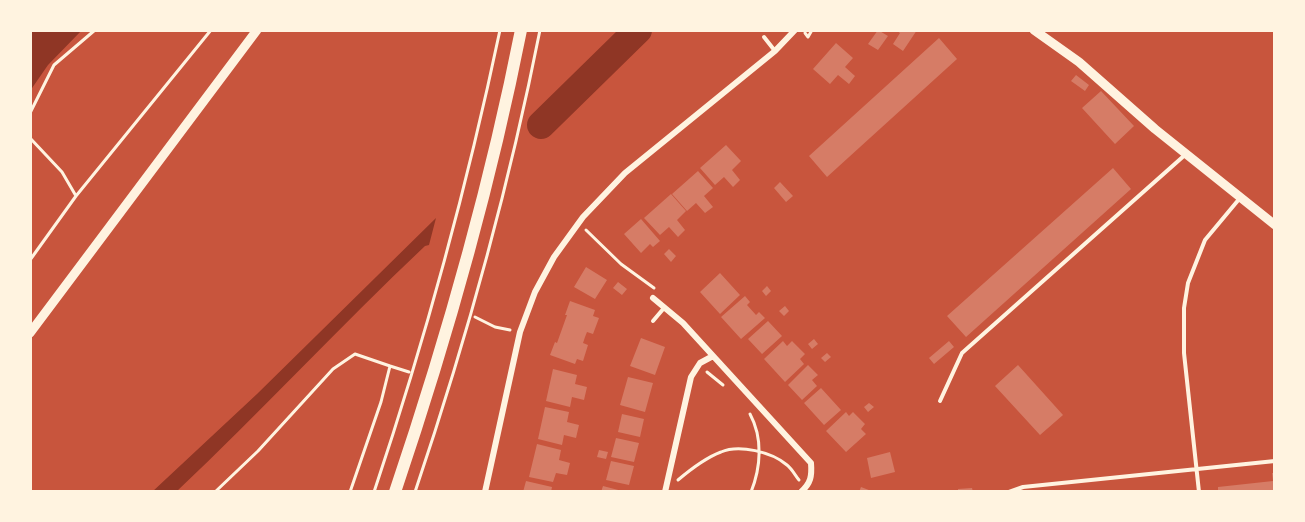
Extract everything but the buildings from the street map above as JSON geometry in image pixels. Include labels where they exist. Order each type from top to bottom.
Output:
[{"type":"highway","points":[[395,492],[456,297],[494,152],[520,30]]},
{"type":"street","points":[[30,333],[257,30]]},
{"type":"street","points":[[485,492],[520,332],[543,274],[578,223],[625,173],[775,51],[795,30]]},
{"type":"street","points":[[1034,30],[1078,62],[1155,129],[1275,225]]},
{"type":"street","points":[[653,298],[683,323],[812,463],[812,474],[808,486],[803,490]]},
{"type":"street","points":[[666,489],[691,377],[700,363],[712,356]]},
{"type":"lane","points":[[764,37],[775,51]]},
{"type":"lane","points":[[940,401],[962,353],[1186,153]]},
{"type":"lane","points":[[1199,492],[1184,352],[1184,308],[1188,283],[1205,240],[1241,196]]},
{"type":"lane","points":[[653,321],[664,308]]},
{"type":"lane","points":[[1009,492],[1023,486],[1275,461]]},
{"type":"path","points":[[30,113],[54,65],[94,30]]},
{"type":"path","points":[[30,260],[76,196],[211,30]]},
{"type":"path","points":[[374,492],[413,372],[448,249],[471,162],[500,30]]},
{"type":"path","points":[[415,492],[486,260],[509,172],[540,30]]},
{"type":"path","points":[[802,30],[808,37],[813,30]]},
{"type":"path","points":[[30,138],[62,172],[76,196]]},
{"type":"path","points":[[578,223],[621,264],[654,288],[653,298]]},
{"type":"path","points":[[475,317],[495,327],[520,332]]},
{"type":"path","points":[[215,492],[258,451],[333,369],[356,354],[408,372]]},
{"type":"path","points":[[350,492],[381,402],[390,366]]},
{"type":"path","points":[[698,366],[730,391]]},
{"type":"path","points":[[746,407],[756,426],[759,453],[756,479],[751,492]]},
{"type":"path","points":[[666,489],[696,466],[722,451],[740,449],[773,457],[788,465],[803,490]]},
{"type":"shaded area","points":[[30,30],[82,30],[48,65],[30,91]]},
{"type":"shaded area","points":[[436,218],[429,245],[425,246],[393,276],[208,462],[176,492],[152,492],[257,394]]},
{"type":"waterway","points":[[541,125],[638,30]]}]
